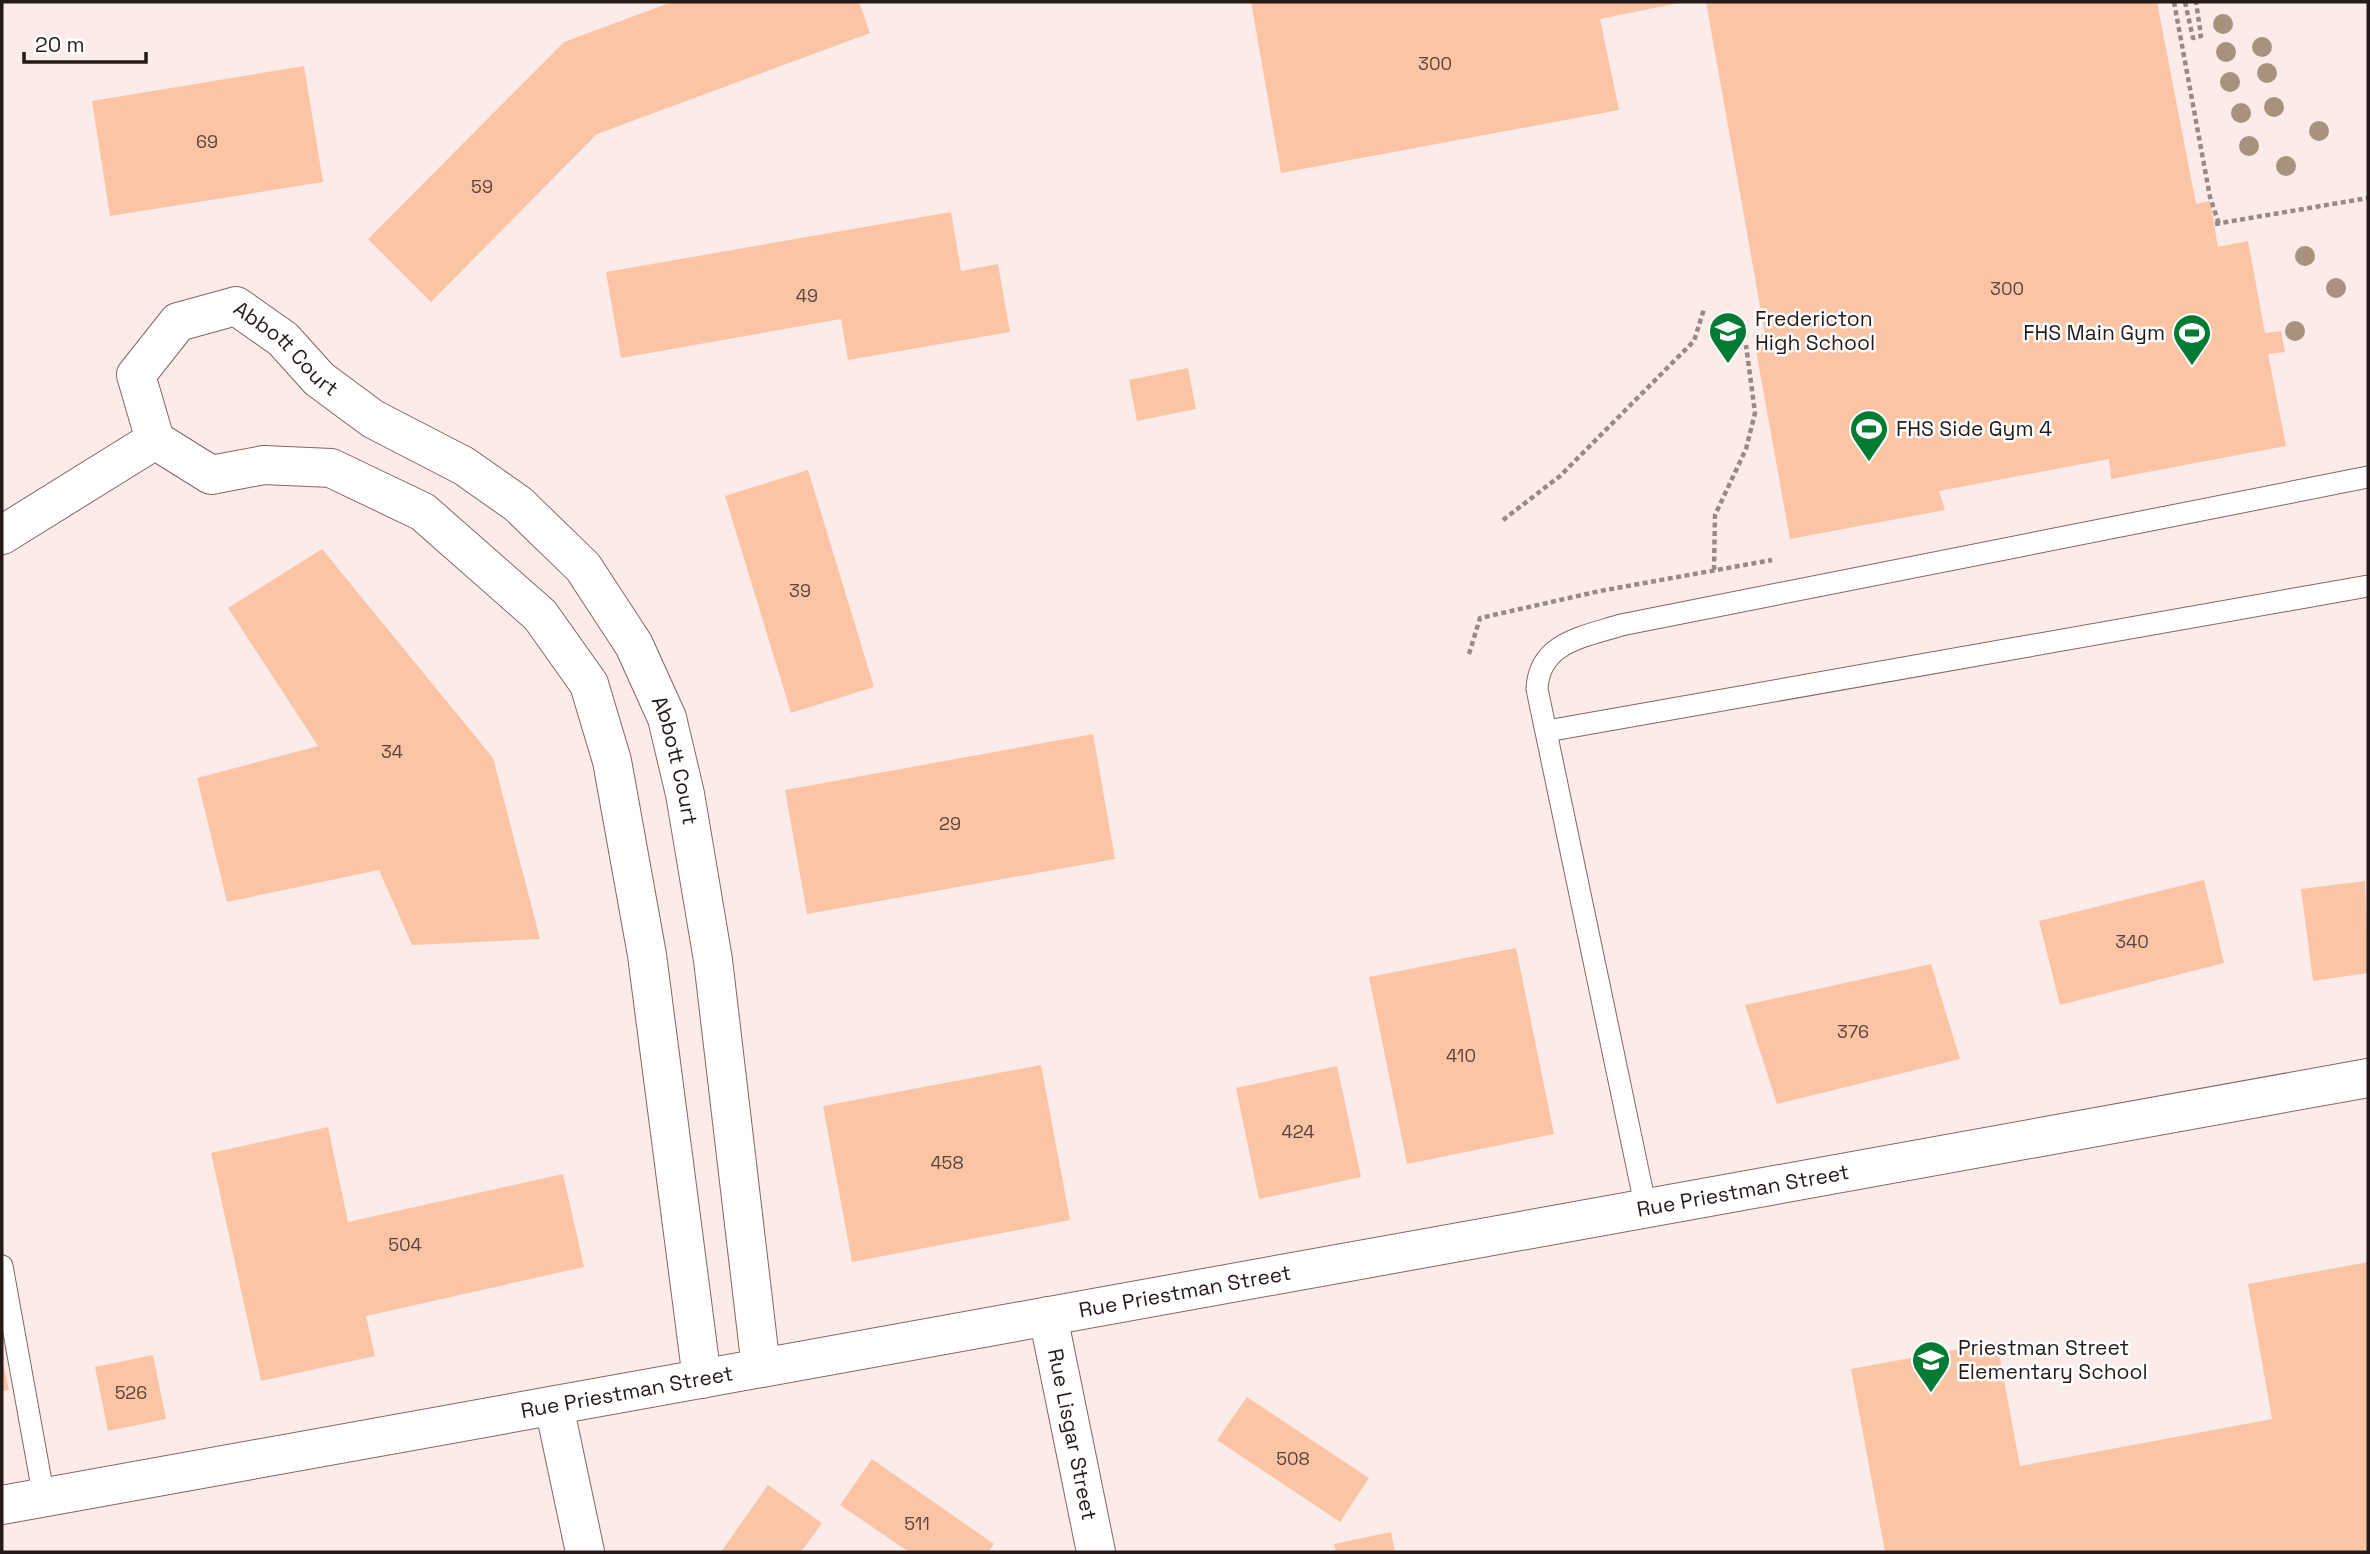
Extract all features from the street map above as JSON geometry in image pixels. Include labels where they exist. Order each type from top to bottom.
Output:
[{"type":"street","name":"Abbott Court","points":[[155,440],[136,375],[178,322],[236,306],[283,339],[319,379],[373,419],[464,466],[519,504],[583,567],[591,579],[634,645],[667,718],[685,794],[713,960],[761,1368]]},
{"type":"street","points":[[2,535],[155,440],[211,475],[264,465],[331,468],[423,512],[540,615],[589,684],[612,761],[648,955],[702,1379]]},
{"type":"street","name":"Rue Priestman Street","points":[[2,1506],[2368,1078]]},
{"type":"street","name":"Rue Lisgar Street","points":[[1048,1317],[1096,1552]]},
{"type":"street","points":[[554,1406],[585,1552]]},
{"type":"lane","points":[[1646,1209],[1537,689],[1538,670],[1549,653],[1575,640],[1621,625],[2368,477]]},
{"type":"lane","points":[[1547,731],[2368,586]]},
{"type":"lane","points":[[2,1266],[44,1498]]},
{"type":"path","points":[[2174,2],[2217,224],[2368,198]]},
{"type":"path","points":[[2185,2],[2193,38],[2201,36],[2196,2]]},
{"type":"path","points":[[1503,520],[1560,476],[1693,341],[1704,309]]},
{"type":"path","points":[[1714,570],[1715,515],[1746,449],[1755,413],[1746,345]]},
{"type":"building","points":[[672,2],[859,2],[870,33],[597,134],[431,302],[368,239],[564,42]]},
{"type":"building","points":[[1251,2],[1679,3],[1600,19],[1619,110],[1281,173]]},
{"type":"building","name":"Fredericton High School","points":[[1706,2],[2157,2],[2196,204],[2210,201],[2218,247],[2248,241],[2265,333],[2281,331],[2285,352],[2268,354],[2286,446],[2111,479],[2109,459],[1939,491],[1945,510],[1790,539],[1753,334],[1765,334]]},
{"type":"building","points":[[304,66],[323,182],[110,216],[92,101]]},
{"type":"building","points":[[951,212],[961,271],[998,264],[1010,332],[848,360],[841,319],[621,358],[606,272]]},
{"type":"building","points":[[1188,368],[1196,409],[1137,421],[1129,380]]},
{"type":"building","points":[[808,470],[874,687],[791,713],[725,496]]},
{"type":"building","points":[[322,549],[493,758],[540,939],[412,945],[379,870],[227,902],[197,778],[318,746],[228,608]]},
{"type":"building","points":[[1093,734],[1115,859],[807,914],[785,790]]},
{"type":"building","points":[[2204,880],[2224,963],[2060,1005],[2039,921]]},
{"type":"building","points":[[2365,881],[2368,973],[2313,981],[2301,889]]},
{"type":"building","points":[[1516,948],[1554,1134],[1407,1164],[1369,977]]},
{"type":"building","points":[[1931,964],[1960,1059],[1777,1104],[1745,1005]]},
{"type":"building","points":[[1041,1065],[1070,1220],[852,1262],[823,1106]]},
{"type":"building","points":[[1337,1066],[1361,1177],[1259,1199],[1236,1088]]},
{"type":"building","points":[[328,1127],[348,1222],[563,1174],[584,1267],[366,1316],[375,1356],[261,1381],[211,1153]]},
{"type":"building","name":"Priestman Street Elementary School","points":[[2368,1262],[2368,1552],[1885,1552],[1851,1369],[1997,1342],[2020,1466],[2272,1419],[2248,1284]]},
{"type":"building","points":[[153,1355],[166,1419],[108,1431],[95,1367]]},
{"type":"building","points":[[2,1359],[9,1390],[2,1391]]},
{"type":"building","points":[[1247,1397],[1369,1478],[1340,1522],[1217,1440]]},
{"type":"building","points":[[872,1459],[994,1544],[988,1552],[909,1552],[840,1505]]},
{"type":"building","points":[[768,1485],[822,1523],[801,1552],[721,1552]]},
{"type":"building","points":[[1391,1532],[1395,1552],[1336,1552],[1334,1544]]},
{"type":"place","name":"Fredericton High School","points":[[1728,365]]},
{"type":"place","name":"FHS Main Gym","points":[[2192,367]]},
{"type":"place","name":"FHS Side Gym 4","points":[[1869,463]]},
{"type":"place","name":"Priestman Street Elementary School","points":[[1931,1394]]}]
